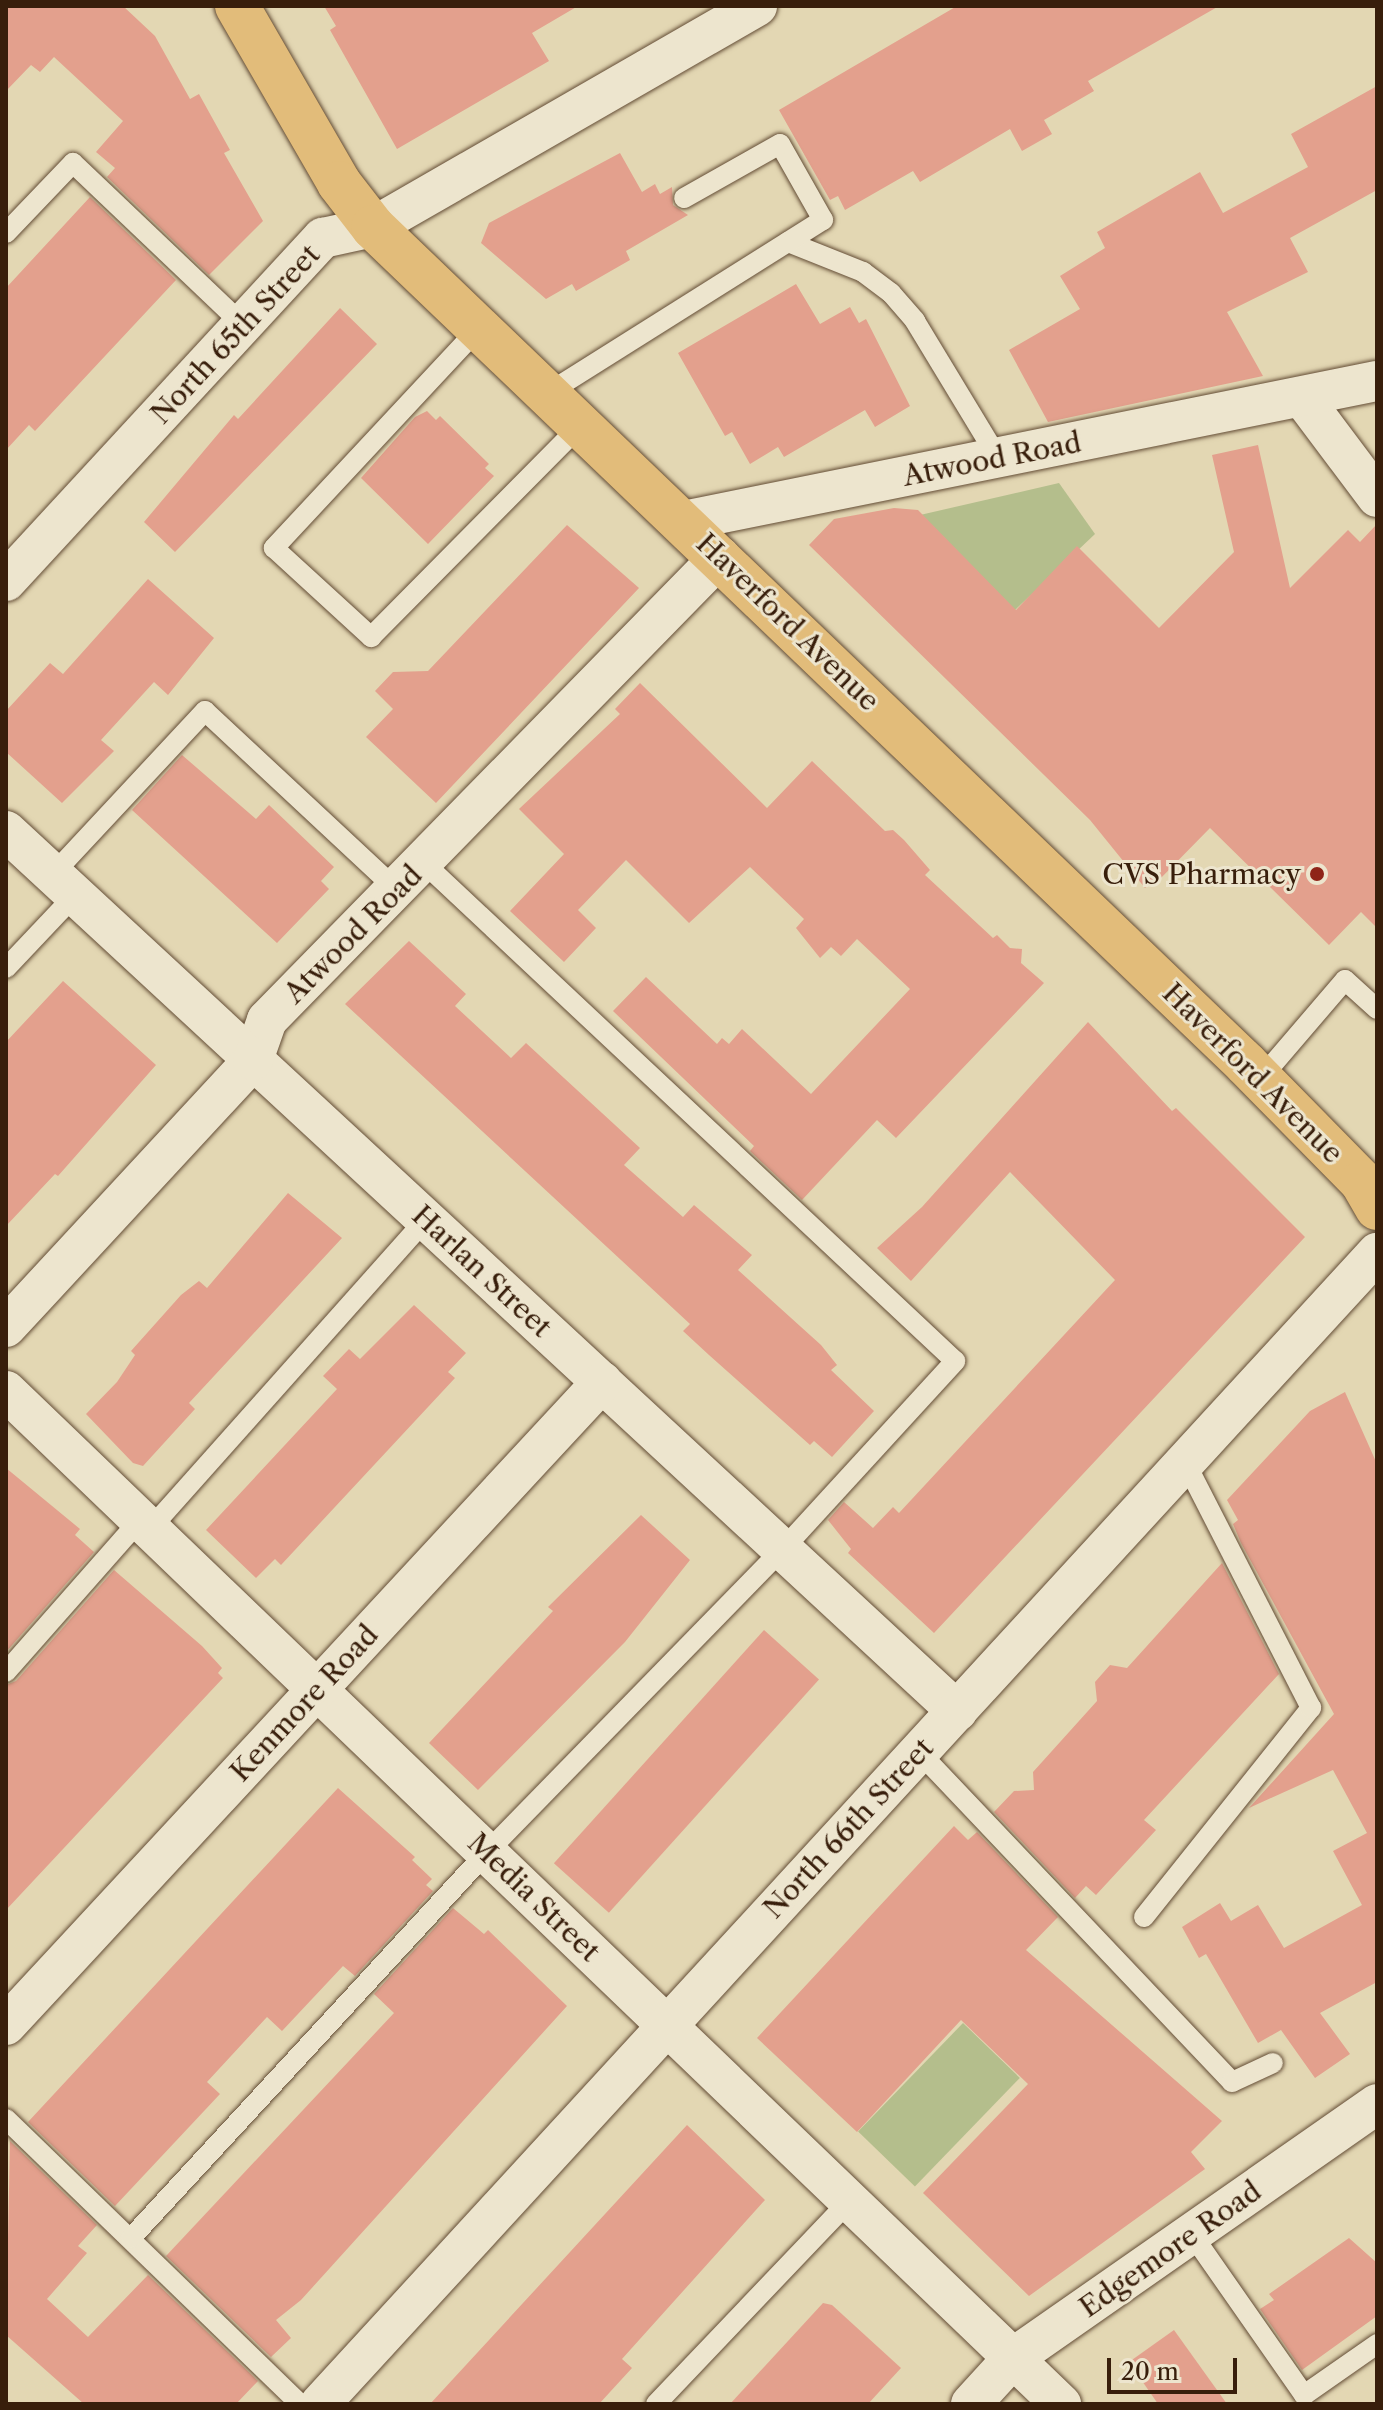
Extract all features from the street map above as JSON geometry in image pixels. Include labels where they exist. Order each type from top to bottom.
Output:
[{"type":"main road","name":"Haverford Avenue","points":[[237,6],[339,183],[373,227],[1261,1078],[1362,1182],[1377,1208]]},
{"type":"street","name":"North 65th Street","points":[[6,581],[323,238],[373,227],[757,6]]},
{"type":"street","name":"Atwood Road","points":[[683,521],[1377,381]]},
{"type":"street","points":[[1302,397],[1377,497]]},
{"type":"street","name":"Atwood Road","points":[[6,1327],[253,1060],[267,1020],[720,557]]},
{"type":"street","name":"Harlan Street","points":[[6,831],[957,1711]]},
{"type":"street","name":"North 66th Street","points":[[320,2404],[1377,1253]]},
{"type":"street","name":"Kenmore Road","points":[[6,2025],[602,1382]]},
{"type":"street","name":"Media Street","points":[[6,1391],[1061,2404]]},
{"type":"street","name":"Edgemore Road","points":[[971,2404],[1013,2358],[1377,2104]]},
{"type":"lane","points":[[548,393],[823,220],[780,144],[684,198]]},
{"type":"lane","points":[[6,233],[73,163],[243,325]]},
{"type":"lane","points":[[788,242],[863,272],[891,293],[915,321],[998,458]]},
{"type":"lane","points":[[479,328],[274,548],[371,637],[581,425]]},
{"type":"lane","points":[[6,968],[64,885],[205,711],[411,876],[955,1361],[783,1549],[488,1851],[131,2238]]},
{"type":"lane","points":[[1261,1078],[1345,980],[1377,1009]]},
{"type":"lane","points":[[6,1672],[426,1219]]},
{"type":"lane","points":[[1144,1917],[1311,1708],[1185,1462]]},
{"type":"lane","points":[[919,1752],[1232,2082],[1273,2063]]},
{"type":"lane","points":[[6,2119],[300,2404]]},
{"type":"lane","points":[[656,2404],[849,2201]]},
{"type":"lane","points":[[1191,2233],[1304,2395],[1377,2344]]},
{"type":"green space","points":[[1059,483],[1095,534],[1015,610],[920,515]]},
{"type":"green space","points":[[963,2023],[1020,2078],[915,2186],[858,2132]]},
{"type":"building","points":[[6,6],[123,6],[155,36],[190,99],[199,94],[230,150],[224,153],[263,221],[209,275],[107,177],[115,168],[96,152],[123,121],[54,57],[40,72],[31,65],[6,91]]},
{"type":"building","points":[[324,6],[578,6],[532,33],[549,61],[397,149],[330,30],[336,26]]},
{"type":"building","points":[[957,6],[1219,6],[1088,81],[1094,91],[1044,120],[1052,134],[1022,151],[1010,129],[920,182],[913,171],[845,210],[838,196],[830,200],[779,110]]},
{"type":"building","points":[[1377,86],[1377,190],[1290,238],[1308,272],[1227,312],[1263,376],[1048,422],[1009,350],[1080,309],[1060,276],[1105,248],[1097,232],[1200,172],[1223,213],[1308,167],[1291,134]]},
{"type":"building","points":[[620,153],[642,192],[655,184],[660,194],[672,187],[673,205],[688,215],[626,251],[630,260],[576,291],[572,284],[546,299],[481,243],[489,223]]},
{"type":"building","points":[[90,197],[176,280],[35,431],[29,425],[6,450],[6,288]]},
{"type":"building","points":[[796,284],[820,324],[850,307],[859,323],[866,319],[910,406],[875,427],[865,410],[784,457],[778,447],[750,464],[732,432],[725,436],[678,353]]},
{"type":"building","points":[[340,308],[377,344],[175,552],[144,522],[234,415],[238,419]]},
{"type":"building","points":[[427,411],[436,420],[440,416],[489,464],[485,468],[494,476],[428,544],[361,478],[415,417]]},
{"type":"building","points":[[1258,445],[1290,588],[1348,530],[1360,542],[1377,524],[1377,928],[1361,912],[1329,945],[1210,828],[1157,882],[1154,879],[1145,888],[1090,820],[809,545],[834,519],[894,508],[918,510],[1016,610],[1077,546],[1159,628],[1234,552],[1212,455]]},
{"type":"building","points":[[567,525],[639,588],[436,803],[366,737],[393,709],[375,691],[393,672],[428,671]]},
{"type":"building","points":[[148,579],[214,638],[168,695],[154,682],[101,740],[114,751],[62,803],[6,752],[6,711],[50,663],[63,674]]},
{"type":"building","points":[[640,683],[767,808],[812,761],[885,831],[893,830],[904,840],[930,870],[925,875],[993,938],[997,935],[1010,948],[1022,949],[1021,963],[1044,983],[896,1138],[877,1120],[802,1200],[750,1151],[754,1146],[613,1011],[646,977],[717,1044],[722,1038],[729,1044],[742,1029],[811,1094],[910,989],[857,939],[841,956],[831,947],[820,958],[796,928],[804,919],[750,867],[689,923],[626,860],[578,910],[596,928],[564,962],[510,911],[564,854],[519,809],[620,714],[615,709]]},
{"type":"building","points":[[182,755],[256,819],[269,805],[334,867],[321,881],[329,889],[277,943],[132,810]]},
{"type":"building","points":[[409,941],[466,994],[455,1006],[511,1058],[526,1043],[640,1148],[624,1165],[683,1217],[694,1205],[752,1255],[738,1270],[821,1345],[837,1365],[831,1370],[874,1411],[832,1457],[814,1441],[810,1445],[683,1331],[690,1324],[345,1004]]},
{"type":"building","points":[[63,981],[156,1065],[58,1176],[55,1174],[6,1226],[6,1042]]},
{"type":"building","points":[[1088,1022],[1172,1111],[1176,1108],[1305,1237],[934,1633],[848,1553],[851,1549],[828,1520],[844,1502],[873,1528],[893,1507],[899,1513],[1115,1280],[1010,1172],[911,1281],[877,1248],[922,1207]]},
{"type":"building","points":[[288,1193],[342,1238],[189,1403],[195,1409],[143,1466],[133,1463],[86,1414],[117,1382],[135,1355],[131,1351],[181,1295],[199,1281],[207,1288]]},
{"type":"building","points":[[414,1305],[466,1353],[448,1372],[455,1378],[281,1565],[275,1559],[256,1578],[206,1530],[337,1389],[323,1376],[349,1349],[360,1359]]},
{"type":"building","points":[[1345,1392],[1377,1464],[1377,1982],[1320,2013],[1350,2054],[1315,2078],[1281,2030],[1258,2043],[1206,1954],[1199,1958],[1182,1927],[1220,1903],[1231,1921],[1258,1905],[1284,1948],[1362,1905],[1333,1851],[1367,1833],[1333,1770],[1249,1808],[1334,1714],[1241,1543],[1233,1524],[1238,1520],[1227,1500],[1310,1411]]},
{"type":"building","points":[[6,1468],[80,1529],[75,1535],[94,1552],[6,1652]]},
{"type":"building","points":[[641,1515],[690,1560],[625,1642],[478,1790],[429,1743],[553,1611],[548,1607]]},
{"type":"building","points":[[1222,1563],[1279,1674],[1144,1820],[1156,1830],[1096,1895],[1086,1886],[1075,1898],[994,1812],[1014,1791],[1034,1790],[1033,1772],[1097,1701],[1095,1682],[1110,1665],[1127,1668]]},
{"type":"building","points":[[114,1570],[202,1646],[222,1668],[218,1673],[223,1678],[6,1910],[6,1685],[16,1681]]},
{"type":"building","points":[[764,1630],[819,1680],[609,1913],[554,1863]]},
{"type":"building","points":[[338,1788],[415,1857],[412,1860],[432,1879],[426,1885],[433,1891],[355,1976],[343,1966],[282,2031],[267,2017],[207,2082],[220,2094],[115,2206],[28,2122]]},
{"type":"building","points":[[954,1826],[968,1840],[977,1832],[1058,1917],[1026,1950],[1222,2121],[1191,2152],[1205,2169],[1029,2296],[923,2193],[1028,2084],[961,2020],[857,2132],[757,2038]]},
{"type":"building","points":[[453,1908],[484,1934],[488,1930],[567,2006],[301,2300],[276,2320],[291,2338],[271,2357],[166,2256],[394,2013],[374,1994]]},
{"type":"building","points":[[687,2125],[765,2200],[622,2359],[632,2368],[599,2404],[430,2404]]},
{"type":"building","points":[[10,2141],[97,2225],[78,2246],[87,2253],[47,2299],[88,2337],[148,2275],[258,2381],[236,2404],[84,2404],[6,2335]]},
{"type":"building","points":[[1349,2238],[1377,2263],[1377,2316],[1302,2370],[1260,2309],[1274,2300],[1269,2294]]},
{"type":"building","points":[[823,2303],[832,2305],[901,2368],[868,2404],[730,2404]]},
{"type":"building","points":[[1174,2330],[1227,2404],[1158,2404],[1129,2362]]},
{"type":"place","name":"CVS Pharmacy","points":[[1317,874]]}]
